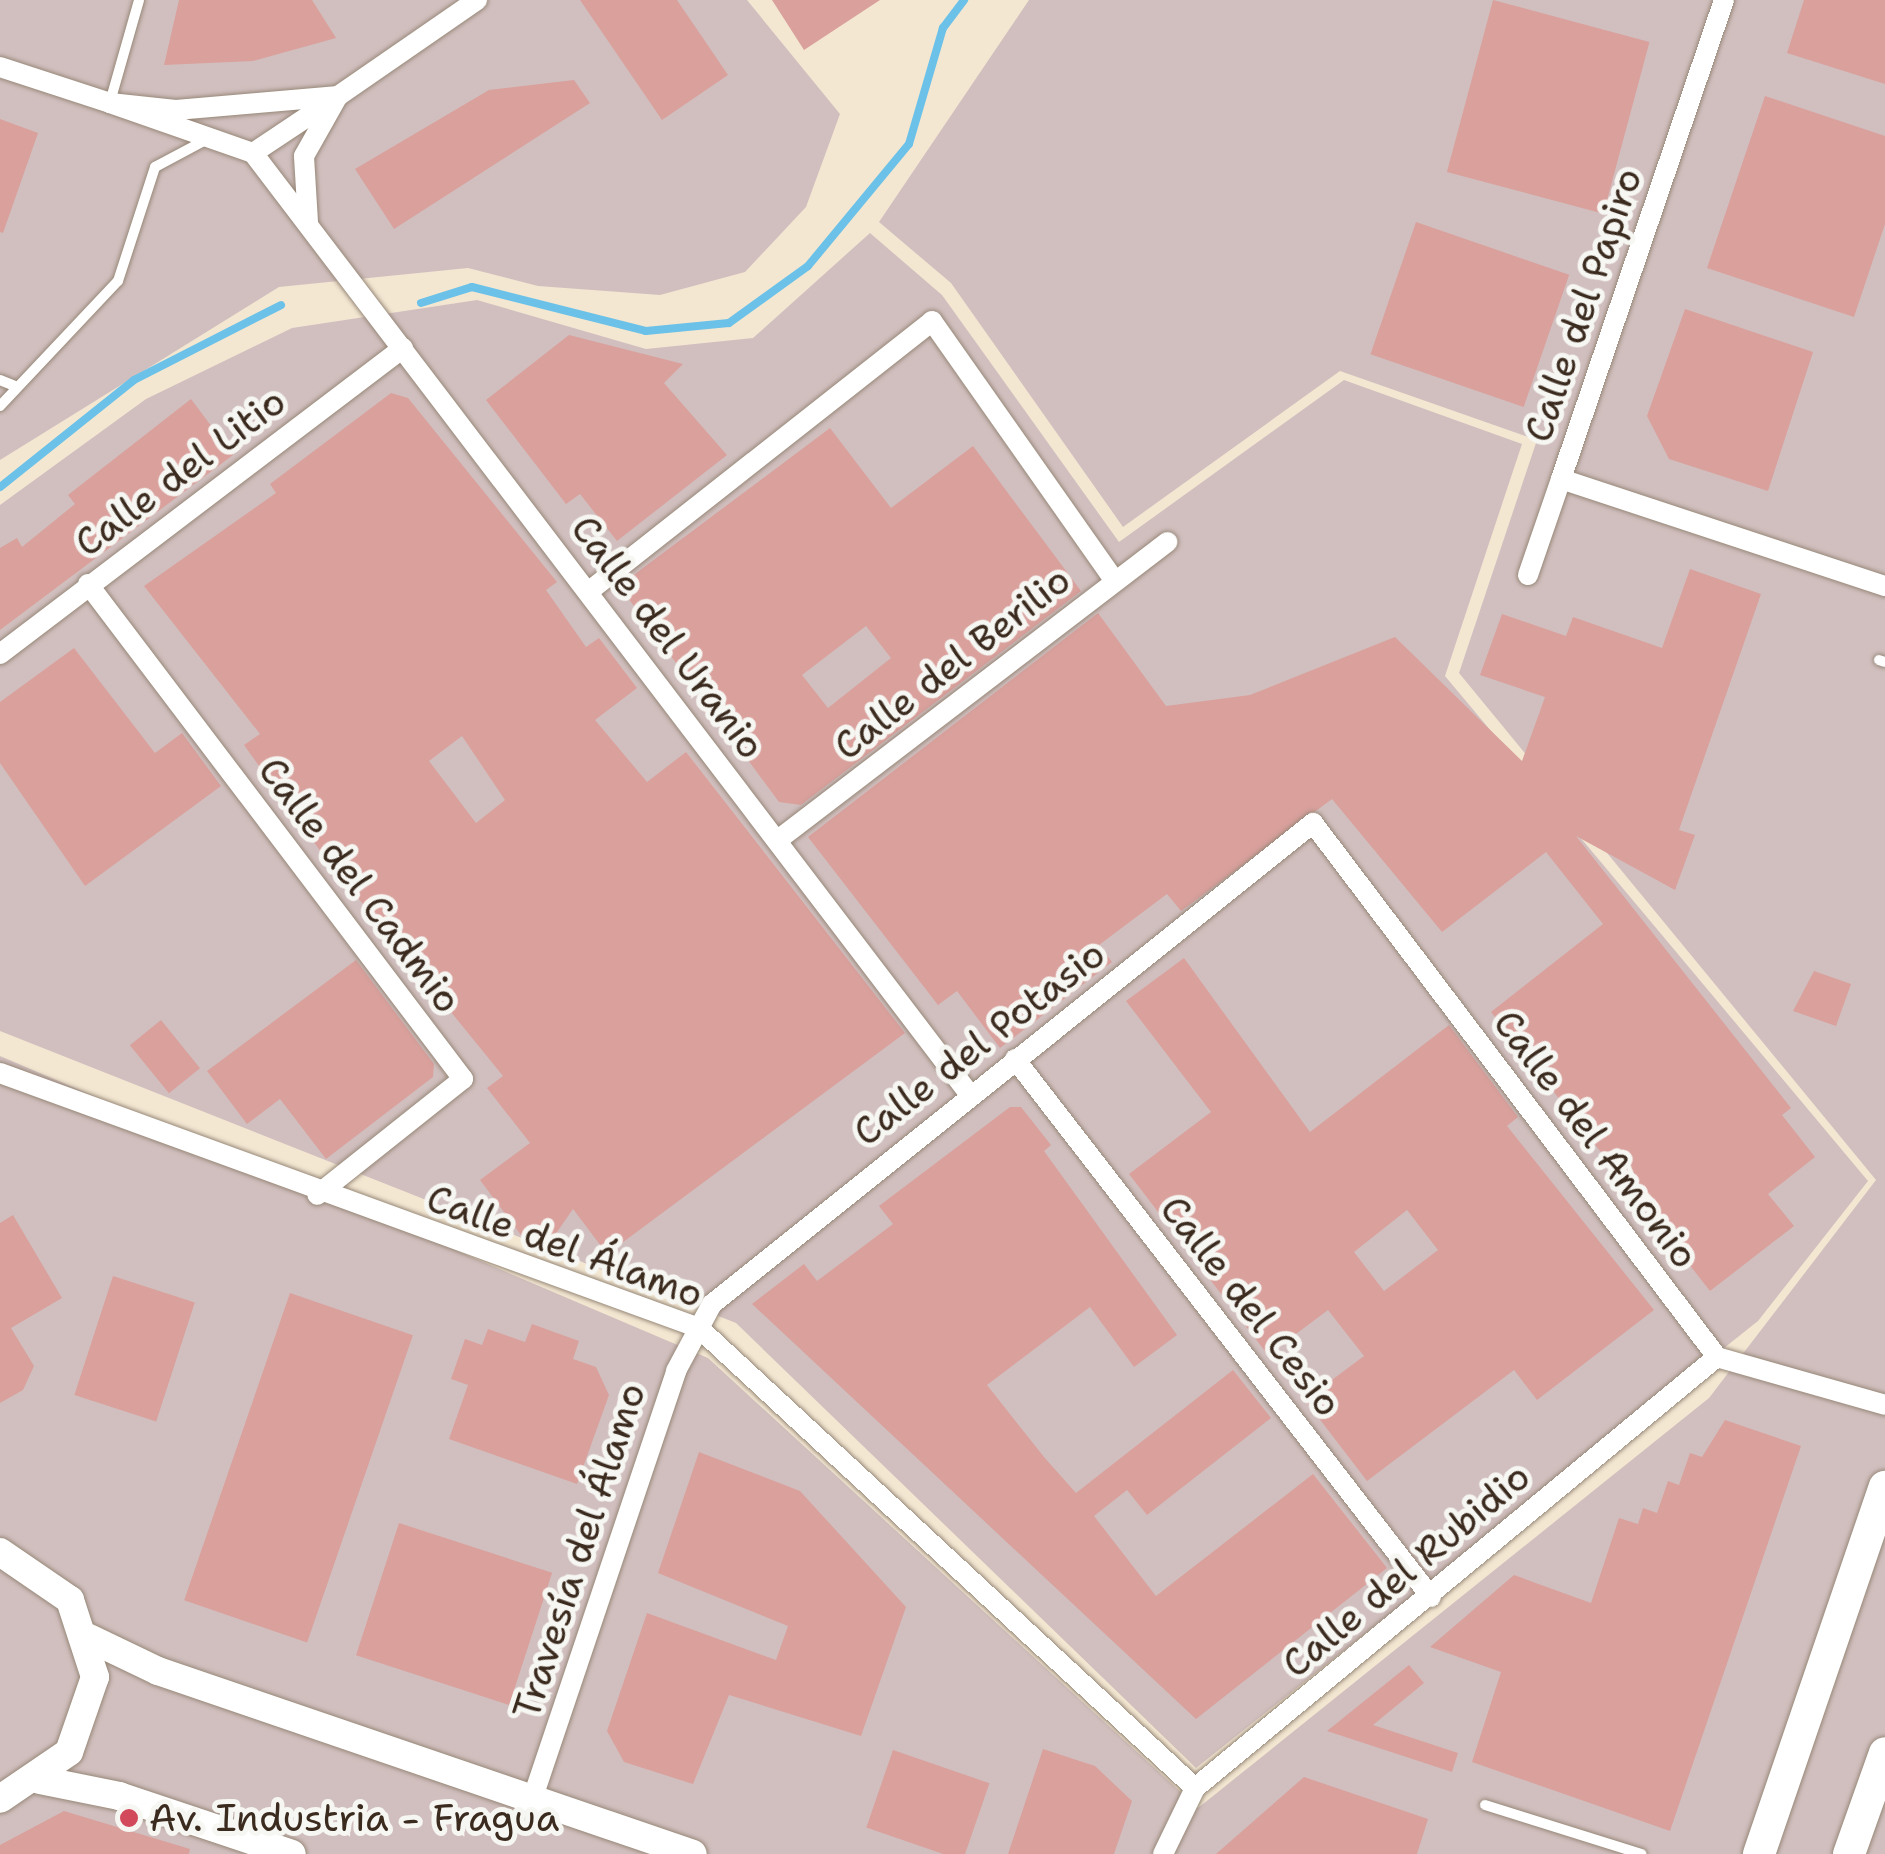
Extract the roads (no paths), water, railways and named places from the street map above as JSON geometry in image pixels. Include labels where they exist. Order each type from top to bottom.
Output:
[{"type":"main road","points":[[1759,1854],[1885,1487]]},
{"type":"main road","points":[[1850,1854],[1885,1753]]},
{"type":"street","points":[[0,66],[204,141],[253,153],[478,0]]},
{"type":"street","name":"Calle del Papiro","points":[[1724,0],[1561,479],[1885,586]]},
{"type":"street","points":[[110,104],[176,110],[338,96]]},
{"type":"street","points":[[308,224],[304,156],[338,96]]},
{"type":"street","name":"Calle del Uranio","points":[[253,153],[970,1095]]},
{"type":"street","points":[[588,592],[932,321],[1115,581]]},
{"type":"street","name":"Calle del Litio","points":[[0,654],[403,348]]},
{"type":"street","points":[[1528,575],[1561,479]]},
{"type":"street","name":"Calle del Berilio","points":[[779,840],[1168,542]]},
{"type":"street","name":"Calle del Cadmio","points":[[88,584],[463,1079],[317,1195]]},
{"type":"street","name":"Calle del Potasio","points":[[699,1328],[743,1273],[1313,822]]},
{"type":"street","name":"Calle del Amonio","points":[[1313,822],[1716,1357]]},
{"type":"street","name":"Calle del Cesio","points":[[1015,1059],[1431,1596]]},
{"type":"street","name":"Calle del Álamo","points":[[0,1073],[317,1195],[699,1328],[1195,1788]]},
{"type":"street","name":"Travesía del Álamo","points":[[532,1800],[676,1371],[699,1328]]},
{"type":"street","points":[[1716,1357],[1885,1405]]},
{"type":"street","name":"Calle del Rubidio","points":[[1163,1854],[1195,1788],[1716,1357]]},
{"type":"street","points":[[0,1552],[45,1575],[89,1638],[158,1671],[693,1854]]},
{"type":"street","points":[[0,1799],[40,1780],[88,1717],[89,1638]]},
{"type":"street","points":[[40,1780],[119,1796],[292,1854]]},
{"type":"lane","points":[[110,104],[139,0]]},
{"type":"lane","points":[[0,406],[118,281],[156,167],[204,141]]},
{"type":"lane","points":[[0,380],[16,387]]},
{"type":"lane","points":[[1485,1805],[1642,1854]]},
{"type":"waterway","points":[[421,303],[472,287],[646,331],[729,323],[808,266],[909,144],[943,28],[964,0]]},
{"type":"waterway","points":[[0,487],[134,380],[281,305]]},
{"type":"place","name":"Av. Industria - Fragua","points":[[129,1818]]}]
